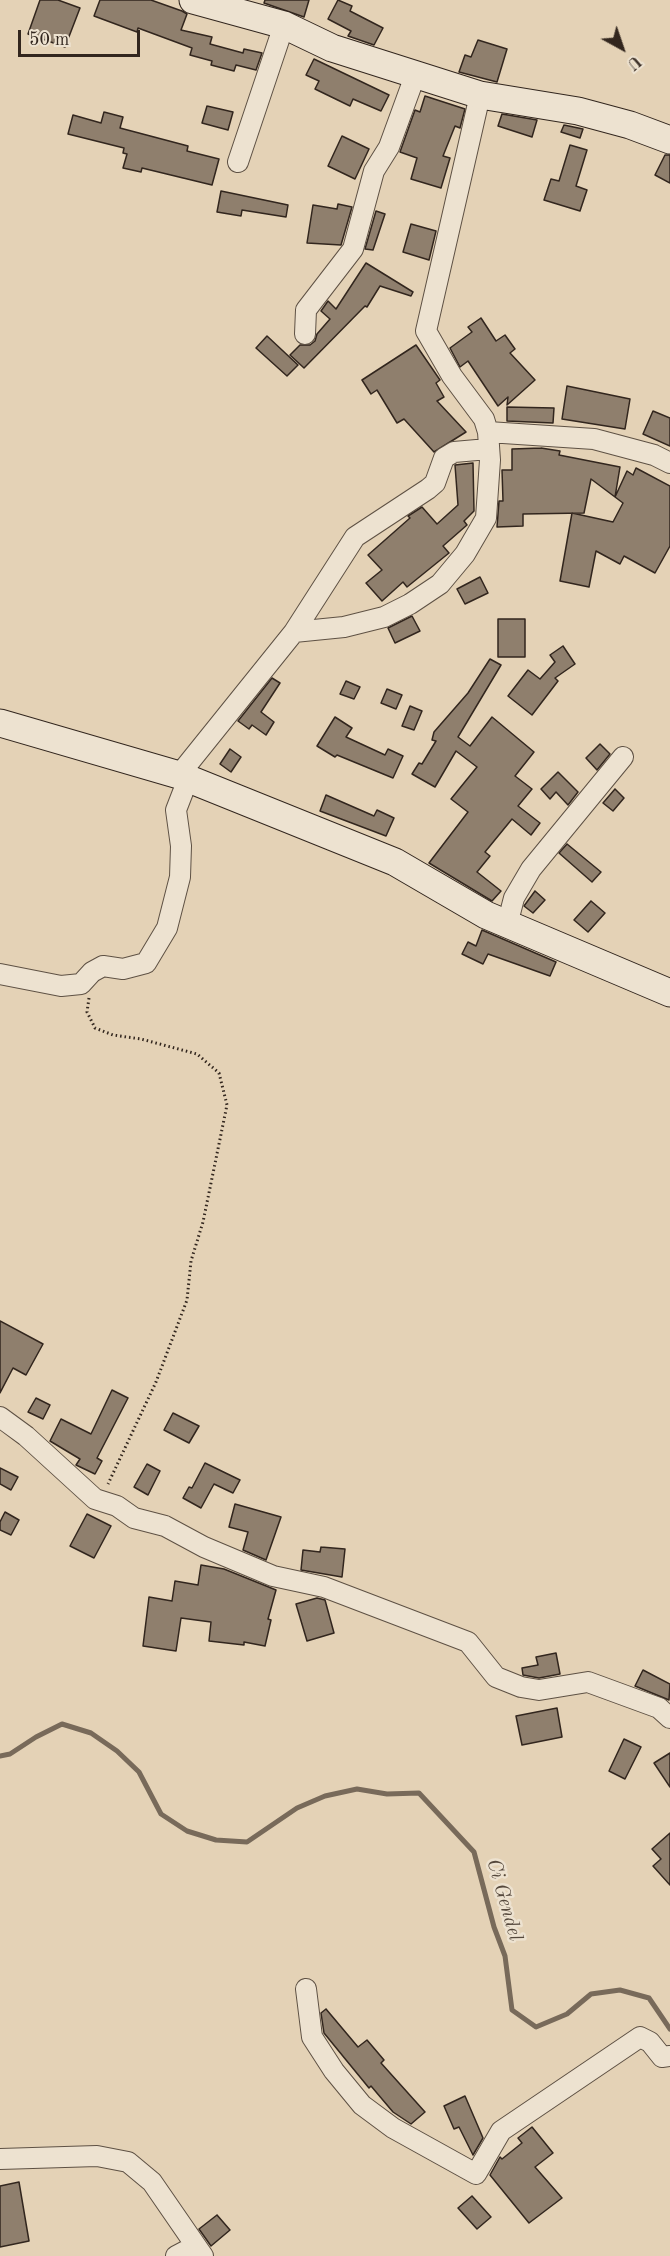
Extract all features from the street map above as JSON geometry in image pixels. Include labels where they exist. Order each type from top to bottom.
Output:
[{"type":"street","points":[[193,0],[284,26],[332,48],[480,95],[578,111],[630,125],[670,140]]},
{"type":"street","points":[[238,162],[284,26]]},
{"type":"street","points":[[305,334],[306,310],[353,249],[374,171],[389,147],[416,73]]},
{"type":"street","points":[[294,632],[344,627],[384,617],[440,584],[465,554],[486,518],[490,460],[484,419],[452,376],[426,331],[480,95]]},
{"type":"street","points":[[0,974],[61,986],[81,984],[92,972],[103,966],[123,969],[146,963],[167,928],[180,877],[181,846],[176,810],[184,777],[294,632],[355,537],[435,483],[444,458],[488,440],[594,440],[654,455],[670,463]]},
{"type":"street","points":[[0,723],[184,777],[395,862],[486,915],[670,993]]},
{"type":"street","points":[[507,925],[514,898],[531,869],[623,757]]},
{"type":"street","points":[[0,1417],[26,1436],[95,1499],[117,1506],[134,1518],[165,1526],[204,1547],[273,1576],[324,1587],[468,1642],[496,1677],[521,1687],[539,1690],[588,1682],[659,1708],[670,1718]]},
{"type":"street","points":[[306,1989],[312,2037],[334,2071],[362,2105],[393,2128],[476,2174],[501,2132],[640,2037],[650,2042],[662,2057],[670,2056]]},
{"type":"street","points":[[0,2159],[97,2156],[128,2162],[152,2182],[199,2251],[176,2256]]},
{"type":"path","points":[[103,966],[88,999],[87,1012],[95,1028],[113,1035],[141,1039],[197,1054],[219,1073],[227,1105],[203,1222],[191,1261],[187,1300],[156,1382],[109,1481],[103,1502]]},
{"type":"building","points":[[40,0],[58,0],[80,8],[65,47],[28,34]]},
{"type":"building","points":[[100,0],[151,0],[182,11],[187,14],[181,30],[212,37],[210,44],[243,53],[244,49],[262,53],[256,70],[236,65],[234,71],[211,65],[212,61],[190,55],[192,48],[138,28],[137,32],[94,16]]},
{"type":"building","points":[[265,0],[309,0],[304,17],[264,3]]},
{"type":"building","points":[[338,0],[352,6],[350,11],[383,28],[374,45],[348,36],[351,31],[328,19]]},
{"type":"building","points":[[478,40],[507,49],[497,82],[459,72],[465,55],[471,57]]},
{"type":"building","points":[[314,59],[389,95],[381,111],[353,99],[350,106],[315,89],[319,81],[306,75]]},
{"type":"building","points":[[425,96],[465,109],[460,128],[455,126],[443,156],[450,158],[441,188],[411,179],[417,158],[400,152],[415,110],[420,112]]},
{"type":"building","points":[[207,106],[233,112],[228,130],[202,123]]},
{"type":"building","points":[[104,112],[123,117],[120,128],[188,146],[187,151],[219,159],[212,185],[142,168],[141,172],[123,168],[127,154],[123,153],[124,148],[68,134],[73,115],[101,123]]},
{"type":"building","points":[[502,114],[537,120],[532,137],[498,126]]},
{"type":"building","points":[[564,125],[583,129],[580,138],[561,132]]},
{"type":"building","points":[[342,136],[369,149],[355,179],[328,166]]},
{"type":"building","points":[[570,145],[587,150],[576,186],[587,190],[580,211],[544,200],[551,179],[559,181]]},
{"type":"building","points":[[665,155],[670,155],[670,183],[655,175]]},
{"type":"building","points":[[221,191],[288,205],[286,217],[242,210],[241,216],[217,212]]},
{"type":"building","points":[[338,204],[352,207],[341,245],[307,243],[313,205],[337,209]]},
{"type":"building","points":[[376,211],[385,214],[373,250],[365,249]]},
{"type":"building","points":[[411,224],[436,231],[429,260],[403,252]]},
{"type":"building","points":[[366,263],[413,292],[411,296],[380,286],[367,307],[365,306],[304,368],[290,355],[300,345],[310,345],[315,341],[317,334],[330,319],[321,311],[328,301],[336,309]]},
{"type":"building","points":[[481,318],[496,341],[505,335],[515,349],[510,353],[535,380],[507,405],[508,397],[498,406],[468,361],[460,367],[450,348],[472,332],[468,327]]},
{"type":"building","points":[[267,336],[298,365],[287,376],[256,348]]},
{"type":"building","points":[[416,345],[440,380],[436,383],[444,397],[437,401],[466,432],[434,452],[404,419],[397,423],[377,390],[371,394],[362,380]]},
{"type":"building","points":[[567,386],[630,399],[625,429],[562,419]]},
{"type":"building","points":[[507,407],[554,408],[553,423],[507,421]]},
{"type":"building","points":[[653,411],[670,418],[670,446],[643,434]]},
{"type":"building","points":[[541,448],[560,451],[559,455],[620,467],[615,497],[591,479],[584,513],[523,514],[523,526],[497,527],[499,501],[503,501],[502,470],[512,470],[512,449]]},
{"type":"building","points":[[473,463],[474,511],[464,521],[467,525],[443,546],[449,553],[407,587],[403,582],[382,601],[366,583],[382,570],[368,555],[410,518],[408,516],[422,507],[437,524],[458,505],[455,465]]},
{"type":"building","points":[[636,468],[670,486],[670,546],[655,573],[624,556],[620,564],[596,551],[589,587],[560,581],[572,513],[613,522],[623,503],[615,497],[627,471],[633,475]]},
{"type":"building","points":[[480,577],[488,593],[465,604],[457,589]]},
{"type":"building","points":[[412,616],[420,631],[395,643],[388,628]]},
{"type":"building","points":[[498,619],[525,619],[525,657],[498,657]]},
{"type":"building","points":[[563,646],[575,664],[555,678],[558,681],[532,715],[508,696],[528,670],[540,679],[555,662],[550,655]]},
{"type":"building","points":[[490,659],[501,665],[458,737],[470,746],[492,717],[534,752],[515,776],[532,789],[518,806],[540,823],[531,835],[512,819],[485,852],[490,856],[477,872],[501,891],[492,901],[429,863],[468,812],[451,799],[477,767],[456,751],[435,787],[412,774],[419,763],[422,764],[436,741],[432,740],[434,732],[468,693]]},
{"type":"building","points":[[272,678],[280,683],[261,712],[274,722],[266,735],[252,725],[249,729],[238,721]]},
{"type":"building","points":[[346,681],[360,687],[354,699],[340,694]]},
{"type":"building","points":[[387,689],[402,695],[396,709],[381,703]]},
{"type":"building","points":[[410,706],[422,711],[414,730],[402,726]]},
{"type":"building","points":[[335,717],[352,728],[346,737],[385,755],[388,749],[403,756],[393,778],[337,755],[335,757],[317,746]]},
{"type":"building","points":[[600,744],[610,754],[597,770],[586,758]]},
{"type":"building","points":[[230,749],[241,757],[231,772],[220,764]]},
{"type":"building","points":[[558,772],[578,792],[568,805],[556,792],[550,799],[541,789]]},
{"type":"building","points":[[615,789],[624,798],[613,811],[603,803]]},
{"type":"building","points":[[326,795],[374,816],[377,810],[394,818],[386,836],[320,811]]},
{"type":"building","points":[[567,844],[601,872],[592,882],[559,853]]},
{"type":"building","points":[[535,891],[545,900],[533,913],[524,906]]},
{"type":"building","points":[[591,901],[605,913],[588,932],[574,920]]},
{"type":"building","points":[[482,930],[556,962],[550,976],[488,954],[483,964],[462,954],[468,942],[476,946]]},
{"type":"building","points":[[0,1321],[43,1344],[26,1375],[13,1368],[0,1393]]},
{"type":"building","points":[[112,1390],[128,1398],[97,1458],[102,1461],[95,1474],[76,1465],[80,1459],[50,1441],[61,1419],[91,1434]]},
{"type":"building","points":[[36,1398],[50,1405],[43,1419],[28,1412]]},
{"type":"building","points":[[173,1413],[199,1426],[189,1443],[164,1430]]},
{"type":"building","points":[[205,1463],[240,1480],[233,1493],[214,1484],[201,1508],[183,1498],[189,1487],[192,1488]]},
{"type":"building","points":[[147,1464],[160,1471],[148,1495],[134,1487]]},
{"type":"building","points":[[0,1468],[18,1477],[11,1490],[0,1484]]},
{"type":"building","points":[[235,1504],[281,1517],[266,1560],[243,1550],[248,1532],[229,1527]]},
{"type":"building","points":[[5,1512],[19,1520],[11,1535],[0,1530],[0,1522]]},
{"type":"building","points":[[87,1514],[111,1526],[94,1558],[70,1546]]},
{"type":"building","points":[[321,1547],[345,1549],[342,1577],[301,1570],[303,1550],[320,1552]]},
{"type":"building","points":[[201,1565],[224,1569],[276,1590],[268,1619],[271,1620],[265,1646],[244,1642],[244,1645],[209,1641],[211,1622],[181,1618],[176,1651],[143,1646],[149,1597],[172,1601],[175,1581],[198,1585]]},
{"type":"building","points":[[317,1598],[325,1600],[334,1633],[307,1641],[296,1604]]},
{"type":"building","points":[[556,1653],[560,1674],[539,1678],[523,1675],[522,1668],[538,1665],[536,1657]]},
{"type":"building","points":[[643,1670],[670,1684],[669,1700],[635,1686]]},
{"type":"building","points":[[557,1708],[562,1737],[522,1745],[516,1716]]},
{"type":"building","points":[[624,1739],[641,1747],[625,1779],[609,1771]]},
{"type":"building","points":[[670,1753],[670,1787],[654,1763]]},
{"type":"building","points":[[670,1833],[670,1885],[653,1866],[661,1859],[652,1849]]},
{"type":"building","points":[[326,2009],[358,2047],[367,2040],[384,2060],[381,2063],[425,2112],[411,2124],[393,2112],[371,2086],[369,2088],[324,2033],[321,2013]]},
{"type":"building","points":[[465,2096],[483,2138],[473,2155],[459,2127],[454,2129],[444,2106]]},
{"type":"building","points":[[532,2127],[553,2153],[535,2167],[562,2198],[529,2223],[490,2175],[500,2157],[502,2159],[522,2143],[518,2138]]},
{"type":"building","points":[[19,2182],[29,2241],[0,2247],[0,2186]]},
{"type":"building","points":[[472,2196],[491,2217],[477,2229],[458,2208]]},
{"type":"building","points":[[217,2215],[230,2230],[211,2246],[199,2229]]},
{"type":"waterway","name":"Ci Gendel","points":[[0,1756],[10,1754],[62,1724],[91,1733],[117,1751],[139,1772],[161,1814],[187,1831],[216,1840],[247,1842],[297,1808],[325,1796],[357,1789],[387,1794],[419,1793],[474,1852],[494,1927],[505,1956],[512,2010],[536,2027],[567,2014],[591,1994],[620,1990],[649,1998],[670,2029]]}]
